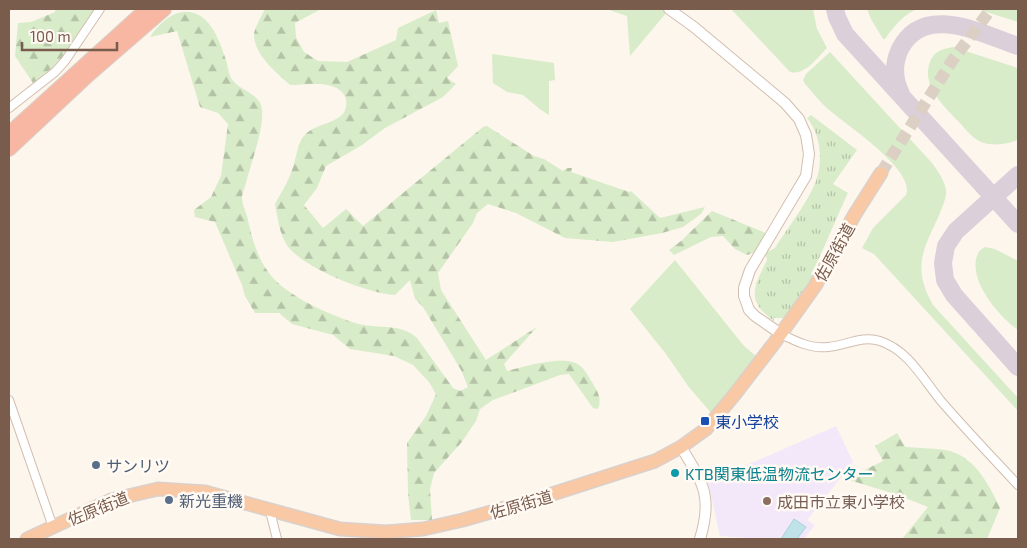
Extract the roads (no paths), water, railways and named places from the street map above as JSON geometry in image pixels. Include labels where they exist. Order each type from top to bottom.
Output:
[{"type":"highway","points":[[9,134],[147,9]]},
{"type":"highway","points":[[9,148],[88,75],[164,9]]},
{"type":"highway","name":"佐原街道","points":[[27,539],[111,500],[158,489],[205,492],[270,511],[355,531],[386,532],[423,529],[463,520],[625,472],[655,461],[706,429],[781,334],[815,286],[855,214],[881,173]]},
{"type":"street","points":[[9,108],[55,72],[65,61],[100,9]]},
{"type":"street","points":[[669,9],[694,27],[785,103],[799,119],[806,136],[809,154],[806,176],[750,270],[744,288],[744,296],[749,310],[781,334],[804,344],[828,347],[857,340],[873,339],[895,348],[909,360],[942,401],[1018,485]]},
{"type":"street","points":[[9,400],[53,526]]},
{"type":"street","points":[[680,447],[699,477],[705,494],[706,512],[700,539]]},
{"type":"street","points":[[270,511],[277,539]]},
{"type":"water","points":[[794,519],[806,527],[797,539],[781,539]]},
{"type":"tunnel","points":[[881,173],[952,61],[991,9]]},
{"type":"place","name":"東小学校","points":[[705,421]]},
{"type":"place","name":"サンリツ","points":[[96,465]]},
{"type":"place","name":"KTB関東低温物流センター","points":[[675,473]]},
{"type":"place","name":"新光重機","points":[[169,500]]},
{"type":"place","name":"成田市立東小学校","points":[[767,501]]}]
